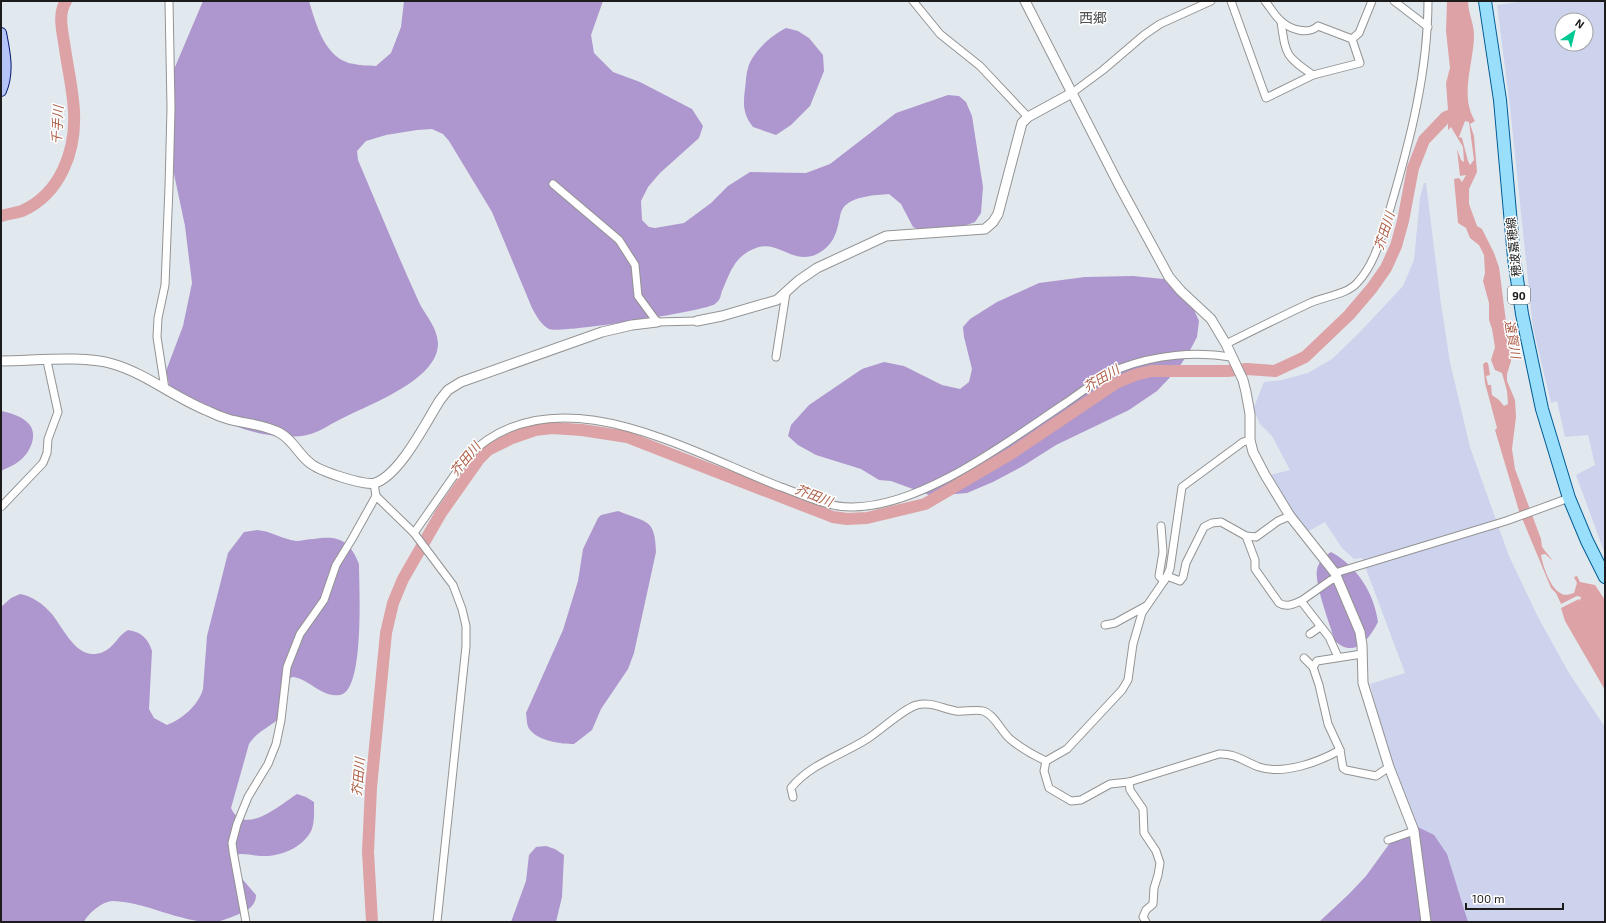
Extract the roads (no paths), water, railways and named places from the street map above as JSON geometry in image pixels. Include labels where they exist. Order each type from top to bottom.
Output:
[{"type":"main road","name":"穂波嘉穂線","points":[[1485,1],[1500,100],[1514,258],[1522,314],[1542,409],[1567,499],[1605,577]]},
{"type":"main road","points":[[1,34],[7,61],[1,91]]},
{"type":"street","points":[[166,389],[157,337],[158,318],[165,285],[170,187],[171,108],[169,1]]},
{"type":"street","points":[[913,1],[940,34],[980,66],[1028,117]]},
{"type":"street","points":[[1025,1],[1119,185],[1169,277],[1181,291],[1211,319],[1226,344],[1242,380],[1250,414],[1250,440],[1253,452],[1290,516],[1336,575],[1360,632],[1363,683],[1388,767],[1414,831],[1426,922]]},
{"type":"street","points":[[1,361],[96,360],[113,364],[134,373],[206,410],[228,419],[273,430],[282,434],[310,464],[319,470],[363,482],[374,483],[392,473],[440,400],[448,390],[461,382],[602,332],[632,325],[657,322],[697,321],[757,307],[777,300],[817,268],[886,236],[985,229],[993,222],[998,214],[1019,130],[1028,117],[1072,93],[1103,70],[1144,35],[1160,24],[1209,1]]},
{"type":"street","points":[[1230,1],[1266,98],[1313,76],[1360,63],[1352,39]]},
{"type":"street","points":[[1265,1],[1282,22],[1306,32],[1313,31],[1318,26],[1352,39]]},
{"type":"street","points":[[1352,39],[1359,33],[1372,1]]},
{"type":"street","points":[[1394,1],[1428,27]]},
{"type":"street","points":[[1226,344],[1312,302],[1345,291],[1357,283],[1369,267],[1378,247],[1402,170],[1423,75],[1428,27],[1428,1]]},
{"type":"street","points":[[1282,22],[1287,55],[1293,62],[1313,76]]},
{"type":"street","points":[[553,184],[619,240],[627,250],[635,265],[638,296],[657,322]]},
{"type":"street","points":[[776,357],[786,293]]},
{"type":"street","points":[[414,533],[467,457],[477,446],[493,435],[526,422],[545,419],[571,418],[629,427],[657,435],[803,495],[839,507],[855,508],[885,503],[931,487],[1013,439],[1118,369],[1148,360],[1173,357],[1211,354],[1232,357]]},
{"type":"street","points":[[1,507],[43,463],[47,453],[48,439],[58,412],[47,361]]},
{"type":"street","points":[[1250,440],[1243,442],[1186,482],[1182,487],[1179,494],[1170,569],[1166,578],[1146,606],[1133,644],[1128,680],[1122,690],[1067,749],[1046,761],[1044,771],[1049,788],[1071,801],[1081,800],[1110,784],[1129,782],[1219,754],[1227,753],[1238,756],[1259,767],[1270,770],[1306,766],[1340,750]]},
{"type":"street","points":[[374,483],[376,496],[414,533],[452,585],[459,598],[466,626],[466,653],[437,922]]},
{"type":"street","points":[[246,922],[232,843],[237,824],[248,798],[268,764],[276,744],[281,720],[287,667],[300,634],[324,600],[336,565],[376,496]]},
{"type":"street","points":[[1246,536],[1254,560],[1255,569],[1279,603],[1283,606],[1289,606],[1301,602],[1332,580],[1336,575],[1567,499]]},
{"type":"street","points":[[1161,526],[1163,552],[1158,576],[1180,581],[1184,577],[1186,563],[1204,526],[1222,522],[1246,536],[1256,538],[1278,520],[1290,516]]},
{"type":"street","points":[[1301,602],[1329,637],[1338,657]]},
{"type":"street","points":[[1105,625],[1115,623],[1146,606]]},
{"type":"street","points":[[1310,634],[1320,627]]},
{"type":"street","points":[[1313,667],[1317,661],[1362,654]]},
{"type":"street","points":[[1304,658],[1313,667],[1319,685],[1328,724],[1340,750],[1343,768],[1346,770],[1376,776],[1388,767]]},
{"type":"street","points":[[794,797],[792,788],[798,781],[816,768],[866,740],[908,709],[918,704],[927,704],[955,710],[983,711],[993,717],[1000,729],[1010,739],[1030,753],[1046,761]]},
{"type":"street","points":[[1129,782],[1130,790],[1143,810],[1144,833],[1156,851],[1160,863],[1154,888],[1153,904],[1146,910],[1143,917],[1146,922]]},
{"type":"street","points":[[1388,840],[1414,831]]},
{"type":"waterway","name":"千手川","points":[[1,216],[22,211],[35,204],[56,183],[68,156],[72,142],[74,112],[72,88],[61,24],[63,6],[66,1]]},
{"type":"waterway","name":"芥田川","points":[[372,922],[368,852],[371,788],[386,633],[393,603],[403,579],[441,513],[479,459],[488,450],[512,438],[535,430],[552,428],[582,430],[627,437],[833,517],[847,519],[867,518],[925,504],[1012,453],[1116,383],[1135,375],[1151,371],[1227,371],[1247,369],[1275,371],[1305,357],[1349,315],[1372,288],[1386,268],[1396,246],[1403,221],[1413,168],[1424,140],[1446,117],[1459,112]]},
{"type":"district","name":"西郷","points":[[1093,17]]},
{"type":"water label","name":"遠賀川","points":[[1513,339]]}]
